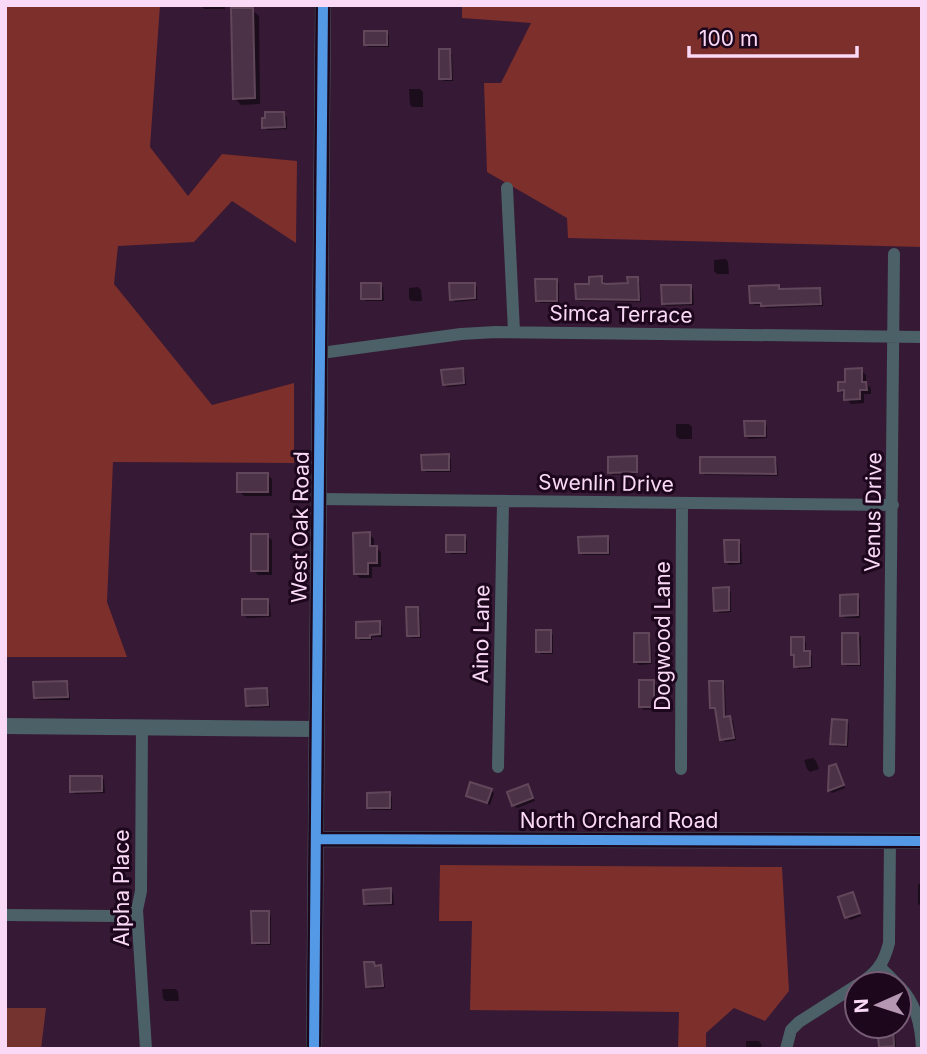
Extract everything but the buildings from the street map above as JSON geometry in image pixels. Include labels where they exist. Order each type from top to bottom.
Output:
[{"type":"street","name":"West Oak Road","points":[[314,1049],[323,5]]},
{"type":"street","points":[[507,188],[514,331]]},
{"type":"street","name":"Venus Drive","points":[[889,771],[894,254]]},
{"type":"street","name":"Simca Terrace","points":[[321,353],[461,334],[514,331],[922,337]]},
{"type":"street","name":"Swenlin Drive","points":[[320,499],[893,505]]},
{"type":"street","name":"Aino Lane","points":[[498,767],[503,502]]},
{"type":"street","name":"Dogwood Lane","points":[[681,769],[682,503]]},
{"type":"street","points":[[5,726],[317,729]]},
{"type":"street","name":"Alpha Place","points":[[142,727],[141,891],[137,910],[146,1049]]},
{"type":"street","name":"North Orchard Road","points":[[316,839],[922,841]]},
{"type":"street","points":[[875,970],[885,958],[889,943],[890,841]]},
{"type":"street","points":[[5,915],[125,916],[137,910]]},
{"type":"street","points":[[879,966],[883,970]]},
{"type":"street","points":[[786,1049],[791,1030],[799,1022],[843,994]]},
{"type":"street","points":[[913,1004],[922,1049]]},
{"type":"shaded area","points":[[5,5],[160,5],[150,147],[188,196],[222,154],[297,161],[296,243],[232,201],[194,242],[118,246],[114,284],[212,405],[294,383],[294,463],[113,462],[107,602],[127,657],[5,657]]},
{"type":"shaded area","points":[[462,5],[922,5],[922,247],[568,238],[567,218],[487,172],[484,83],[501,83],[531,23],[462,18]]},
{"type":"shaded area","points":[[440,865],[782,867],[789,991],[765,1021],[734,1008],[706,1033],[706,1049],[678,1049],[679,1012],[470,1010],[472,921],[439,921]]},
{"type":"shaded area","points":[[5,1008],[46,1008],[41,1049],[5,1049]]},
{"type":"cycle path","points":[[314,1049],[323,5]]},
{"type":"cycle path","points":[[316,839],[922,841]]}]
